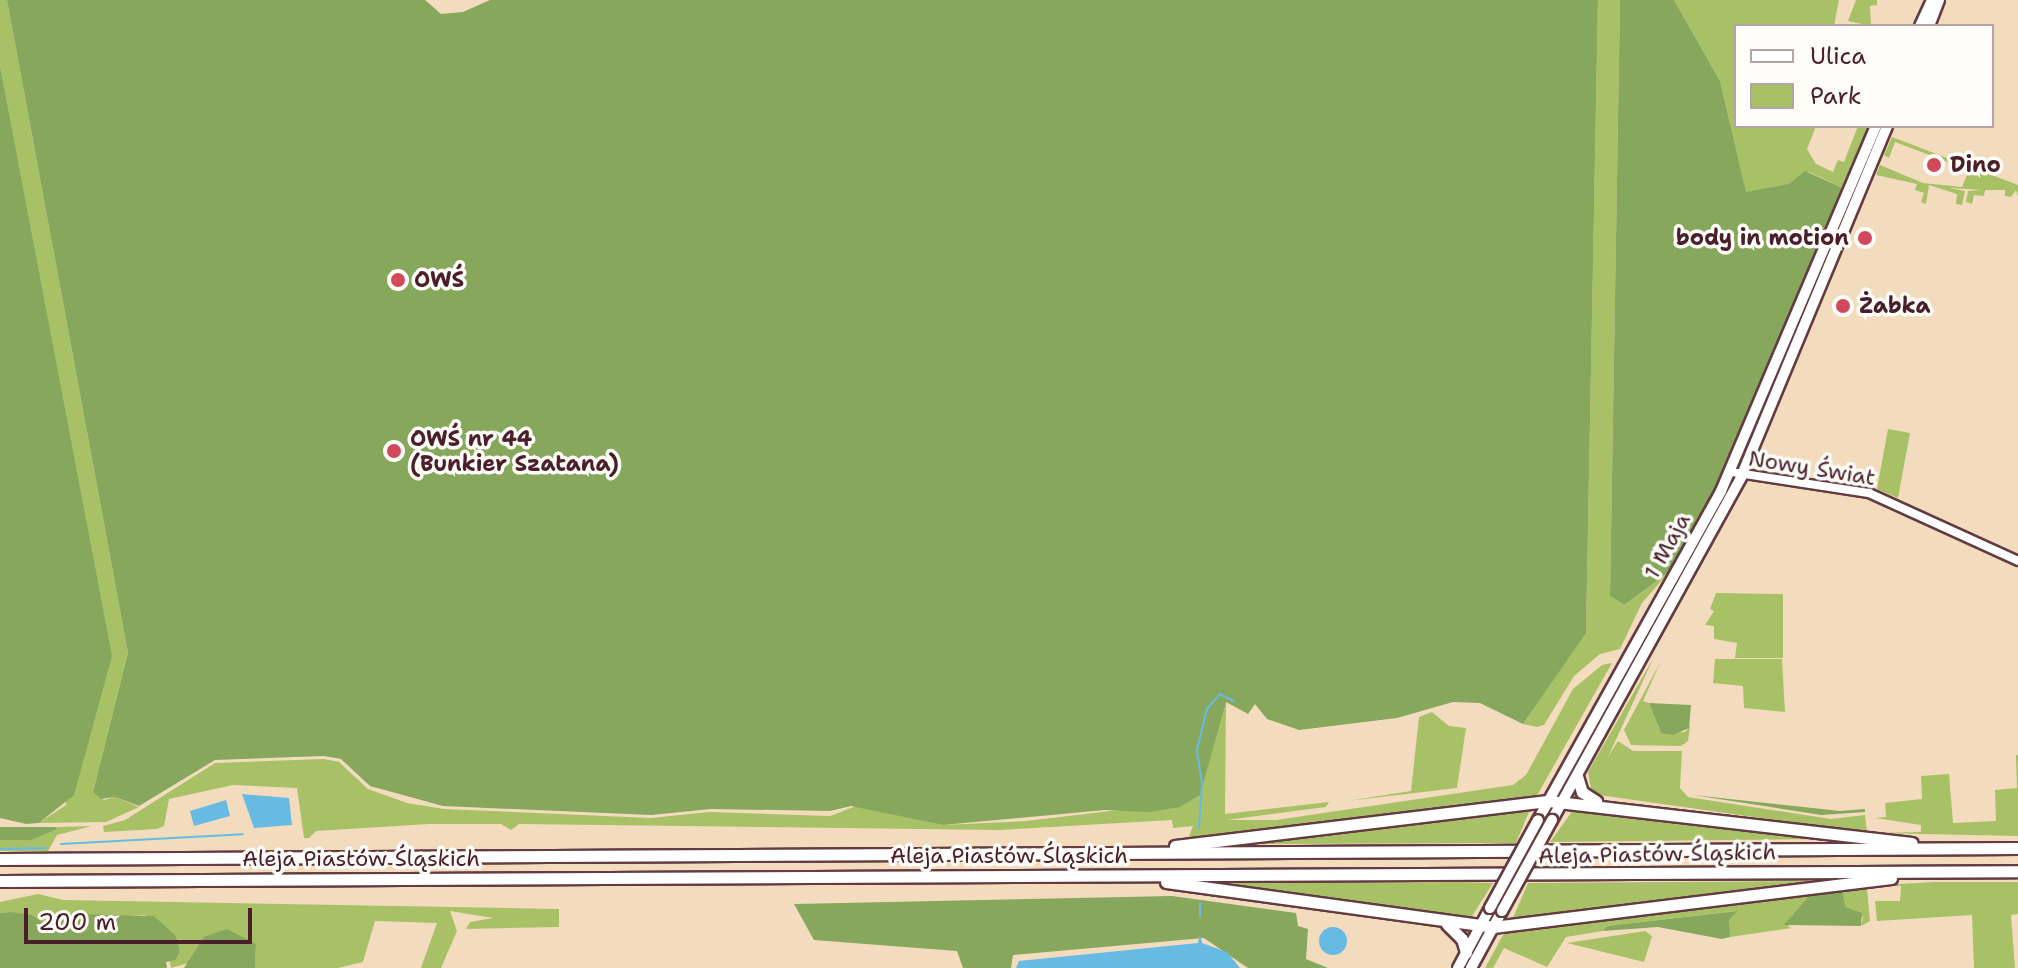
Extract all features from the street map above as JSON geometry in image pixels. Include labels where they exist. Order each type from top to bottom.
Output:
[{"type":"highway","points":[[1577,776],[1582,792],[1604,805]]},
{"type":"highway","points":[[1122,853],[1549,801],[1961,848]]},
{"type":"highway","name":"Aleja Piastów Śląskich","points":[[0,859],[2018,848]]},
{"type":"highway","points":[[1126,876],[1493,927],[1963,871]]},
{"type":"highway","name":"Aleja Piastów Śląskich","points":[[0,881],[2018,871]]},
{"type":"highway","points":[[1443,922],[1459,934],[1466,952]]},
{"type":"main road","points":[[1921,24],[1932,0]]},
{"type":"main road","points":[[1930,24],[1939,0]]},
{"type":"main road","name":"1 Maja","points":[[1458,968],[1538,820],[1736,474],[1875,128]]},
{"type":"main road","name":"1 Maja","points":[[1471,968],[1577,776],[1736,474],[1886,128]]},
{"type":"street","name":"Nowy Świat","points":[[1736,474],[1869,493],[2018,561]]},
{"type":"green space","points":[[0,0],[7,0],[128,653],[93,792],[104,800],[115,797],[139,807],[106,822],[39,823],[66,805],[0,68]]},
{"type":"green space","points":[[7,0],[425,0],[441,14],[463,12],[490,0],[1598,0],[1586,633],[1523,724],[1480,703],[1453,702],[1397,718],[1299,730],[1267,719],[1255,704],[1248,714],[1226,702],[1200,795],[1180,807],[1149,812],[1105,810],[943,825],[851,806],[830,811],[711,809],[651,815],[443,806],[370,786],[341,759],[324,756],[215,760],[139,806],[115,797],[101,799],[93,792],[128,653]]},
{"type":"green space","points":[[1598,0],[1620,0],[1610,596],[1624,605],[1669,572],[1642,603],[1620,649],[1600,654],[1574,676],[1544,725],[1537,727],[1523,724],[1586,632]]},
{"type":"green space","points":[[1620,0],[1674,0],[1720,81],[1746,192],[1789,184],[1805,171],[1845,189],[1719,485],[1669,572],[1624,605],[1610,596]]},
{"type":"green space","points":[[1674,0],[1839,0],[1834,24],[1734,24],[1734,128],[1815,128],[1807,149],[1816,164],[1833,172],[1838,160],[1844,162],[1857,128],[1870,128],[1845,189],[1809,172],[1790,184],[1746,193],[1720,81]]},
{"type":"green space","points":[[1856,0],[1877,0],[1877,5],[1870,6],[1871,24],[1848,21]]},
{"type":"green space","points":[[0,67],[112,656],[74,795],[39,823],[26,824],[0,818]]},
{"type":"green space","points":[[1878,128],[1883,128],[1741,465],[1739,463]]},
{"type":"green space","points":[[1892,137],[2018,185],[2018,197],[2016,190],[2011,197],[2005,196],[2005,190],[1985,190],[1984,196],[1974,195],[1972,204],[1966,202],[1968,191],[1982,190],[1950,188],[1965,191],[1962,205],[1956,204],[1957,194],[1929,185],[1926,204],[1921,202],[1924,193],[1915,190],[1917,184],[1876,175],[1880,165],[1923,183],[1962,187],[1969,170],[1895,142],[1889,158],[1884,155]]},
{"type":"green space","points":[[1888,429],[1910,433],[1898,498],[1877,489]]},
{"type":"green space","points":[[1716,593],[1783,594],[1783,658],[1735,658],[1737,643],[1714,639],[1714,626],[1705,625],[1714,611],[1710,609]]},
{"type":"green space","points":[[1654,657],[1608,757],[1618,741],[1633,751],[1682,751],[1680,788],[1688,797],[1831,819],[1865,815],[1867,833],[1592,794],[1588,772]]},
{"type":"green space","points":[[1715,659],[1782,659],[1785,712],[1744,708],[1743,686],[1713,683]]},
{"type":"green space","points":[[1661,661],[1643,701],[1649,703],[1661,733],[1685,732],[1690,726],[1688,741],[1681,746],[1631,745],[1624,730]]},
{"type":"green space","points":[[1612,663],[1535,799],[1188,839],[1193,826],[1173,828],[1172,820],[999,830],[519,824],[511,830],[501,824],[429,824],[316,831],[309,838],[304,838],[297,788],[233,785],[169,799],[164,826],[157,829],[104,832],[103,826],[125,820],[215,763],[324,759],[339,762],[368,789],[407,803],[444,809],[651,818],[709,812],[830,816],[856,806],[943,825],[1026,821],[1119,810],[1226,702],[1225,814],[1329,802],[1326,807],[1227,820],[1276,820],[1513,785],[1526,775],[1573,689],[1602,665]]},
{"type":"green space","points":[[1649,703],[1691,705],[1689,728],[1673,735],[1661,733]]},
{"type":"green space","points":[[1432,712],[1449,726],[1466,728],[1457,788],[1347,801],[1411,791],[1419,717]]},
{"type":"green space","points":[[2018,755],[2018,836],[1873,833],[1921,832],[1921,825],[1875,818],[1886,817],[1885,803],[1922,799],[1921,776],[1949,774],[1953,823],[1996,821],[1995,790],[2017,788]]},
{"type":"green space","points":[[1693,795],[1840,811],[1865,809],[1865,812],[1821,815]]},
{"type":"green space","points":[[1576,806],[1821,837],[1821,839],[1550,842]]},
{"type":"green space","points":[[1531,807],[1516,843],[1252,844],[1252,841]]},
{"type":"green space","points":[[92,826],[57,835],[48,851],[0,851],[0,840],[31,840],[55,827]]},
{"type":"green space","points":[[0,827],[57,829],[31,840],[0,840]]},
{"type":"green space","points":[[1808,881],[1808,884],[1512,920],[1528,883]]},
{"type":"green space","points":[[1461,882],[1493,883],[1469,921],[1230,883]]},
{"type":"green space","points":[[2018,882],[2018,914],[2011,915],[2015,968],[1974,968],[1972,915],[1877,921],[1875,901],[1900,901],[1901,886],[1868,886]]},
{"type":"green space","points":[[1867,888],[1870,921],[1861,926],[1863,917],[1844,907],[1842,890]]},
{"type":"green space","points":[[1842,890],[1845,907],[1862,913],[1861,926],[1784,925],[1810,895]]},
{"type":"green space","points":[[38,894],[63,900],[559,909],[559,927],[466,929],[470,922],[493,918],[450,911],[457,931],[441,968],[421,968],[437,923],[375,921],[363,962],[338,968],[255,968],[256,944],[171,968],[169,958],[176,960],[180,950],[176,936],[145,915],[60,918],[51,928],[10,912],[0,913],[0,902]]},
{"type":"green space","points":[[1810,895],[1788,927],[1792,928],[1730,937],[1728,923],[1736,911],[1607,926],[1603,931],[1566,937],[1547,967],[1504,948],[1493,968],[1485,968],[1503,935],[1513,929]]},
{"type":"green space","points":[[1172,896],[1296,913],[1298,926],[1308,929],[1306,959],[1328,968],[1248,968],[1204,938],[1013,955],[1011,968],[963,968],[957,951],[814,940],[794,904]]},
{"type":"green space","points":[[1737,911],[1729,921],[1730,937],[1722,939],[1658,927],[1603,931],[1607,926]]},
{"type":"green space","points":[[0,913],[32,915],[51,928],[71,914],[154,916],[176,936],[180,950],[176,960],[166,962],[167,968],[0,968]]},
{"type":"green space","points":[[227,929],[256,944],[255,968],[184,968],[204,937]]},
{"type":"green space","points":[[1645,931],[1652,936],[1644,962],[1567,943]]},
{"type":"water","points":[[242,794],[289,798],[292,825],[254,828]]},
{"type":"water","points":[[226,800],[230,816],[194,826],[190,811]]},
{"type":"water","points":[[1333,927],[1343,931],[1347,941],[1343,951],[1333,955],[1323,951],[1319,941],[1323,931]]},
{"type":"water","points":[[1200,934],[1202,943],[1227,952],[1240,968],[1016,968],[1019,961],[1198,943]]},
{"type":"waterway","points":[[1199,828],[1202,783],[1197,750],[1207,709],[1220,694],[1234,701]]},
{"type":"waterway","points":[[61,844],[243,834]]},
{"type":"waterway","points":[[0,849],[46,848]]},
{"type":"waterway","points":[[1200,903],[1200,916]]},
{"type":"place","name":"Dino","points":[[1934,165]]},
{"type":"place","name":"body in motion","points":[[1865,238]]},
{"type":"place","name":"OWŚ","points":[[398,280]]},
{"type":"place","name":"Żabka","points":[[1843,306]]},
{"type":"place","name":"OWŚ nr 44 (Bunkier Szatana)","points":[[394,451]]}]
